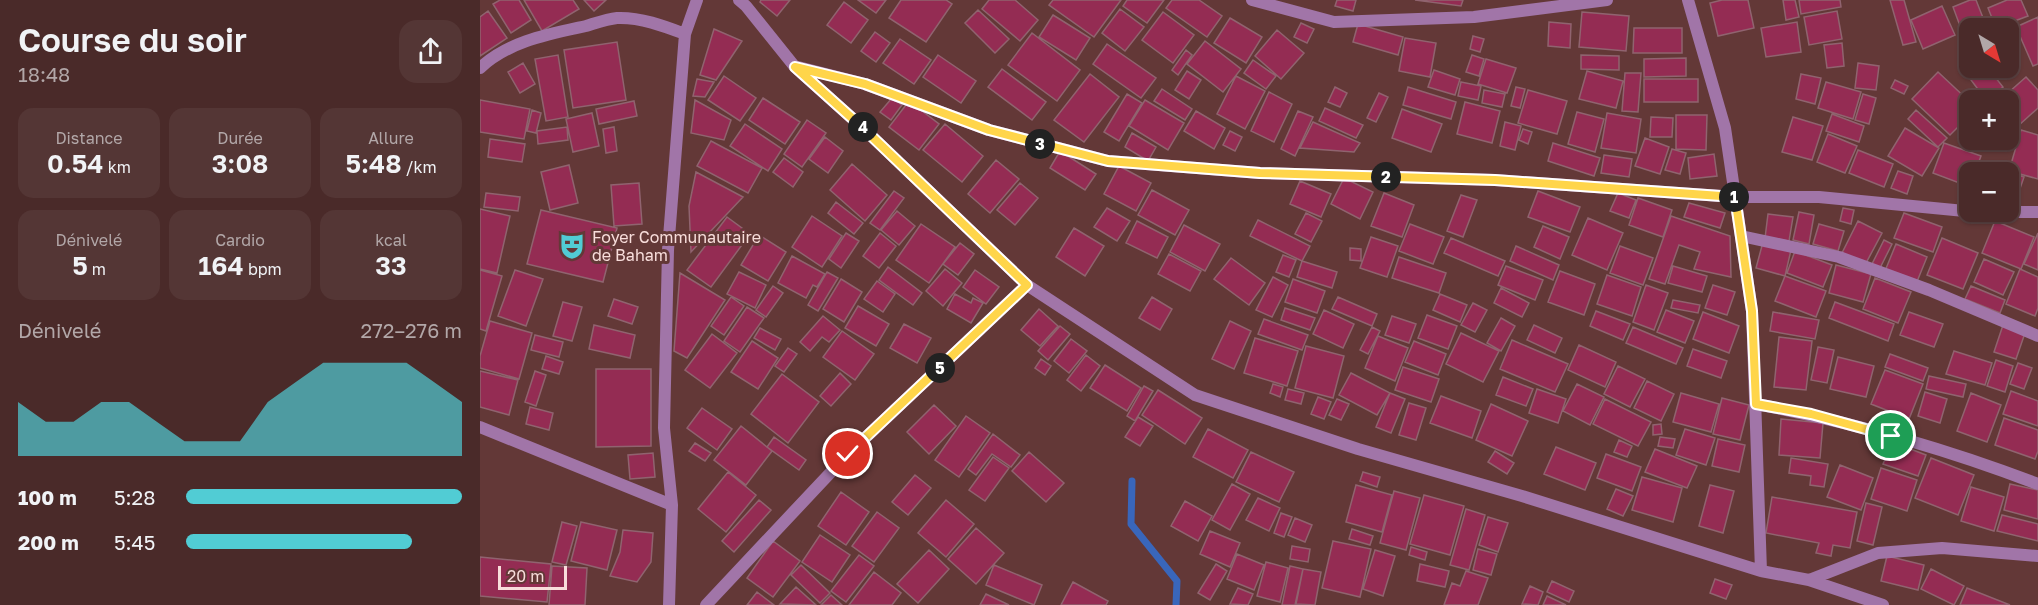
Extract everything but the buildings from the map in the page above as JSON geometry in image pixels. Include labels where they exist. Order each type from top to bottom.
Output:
[{"type":"street","points":[[669,605],[672,506],[664,428],[668,250],[685,34],[697,0]]},
{"type":"street","points":[[1252,0],[1334,22],[1474,16],[1607,0]]},
{"type":"street","points":[[1688,0],[1725,128],[1752,311],[1761,571]]},
{"type":"street","points":[[745,2],[795,67],[863,128],[1027,285],[1195,395],[1358,449],[1522,496],[1761,571],[1809,580],[1883,605]]},
{"type":"street","points":[[480,68],[490,58],[512,46],[545,35],[618,18],[657,24],[685,34]]},
{"type":"street","points":[[795,67],[865,84],[989,130],[1108,161],[1260,173],[1495,180],[1735,197],[1819,197],[1975,212],[2038,212]]},
{"type":"street","points":[[1741,236],[1839,257],[1929,290],[2038,336]]},
{"type":"street","points":[[706,605],[848,454],[1027,285]]},
{"type":"street","points":[[1756,404],[1811,414],[1970,458],[2038,484]]},
{"type":"street","points":[[480,427],[672,506]]},
{"type":"street","points":[[1809,580],[1878,553],[1942,549],[2038,556]]},
{"type":"waterway","points":[[1132,481],[1131,524],[1177,581],[1176,605]]},
{"type":"place","name":"Foyer Communautaire de Baham","points":[[572,246]]},
{"type":"route","points":[[848,454],[1027,285],[863,128],[795,67],[865,84],[989,130],[1108,161],[1260,173],[1495,180],[1735,197],[1752,311],[1756,404],[1811,414],[1891,436]]}]
